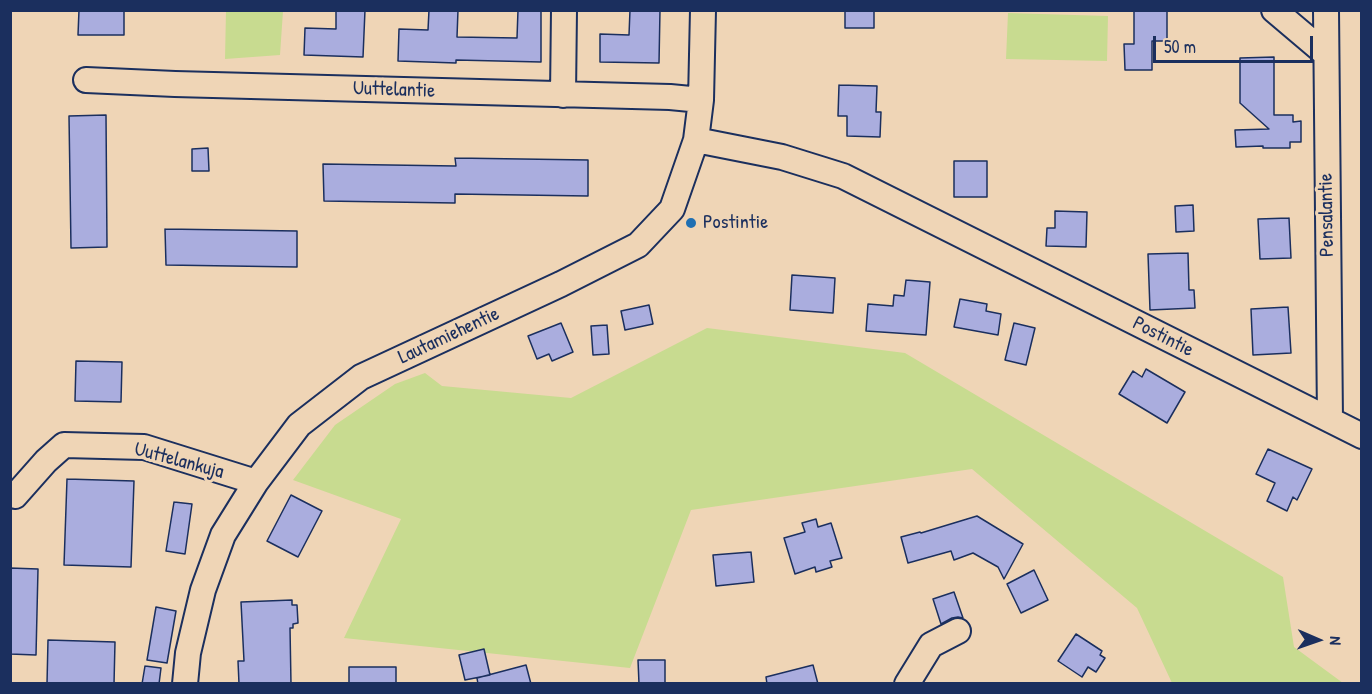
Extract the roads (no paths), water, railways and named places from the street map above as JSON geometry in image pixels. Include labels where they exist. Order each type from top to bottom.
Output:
[{"type":"street","points":[[563,95],[564,10]]},
{"type":"street","name":"Lautamiehentie","points":[[185,684],[188,653],[203,590],[223,535],[256,482],[299,425],[361,377],[561,284],[638,245],[672,209],[696,140],[701,100],[703,10]]},
{"type":"street","points":[[1274,10],[1326,54]]},
{"type":"street","name":"Pensalantie","points":[[1326,10],[1330,420]]},
{"type":"street","name":"Uuttelantie","points":[[86,80],[670,97],[701,100]]},
{"type":"street","name":"Postintie","points":[[696,140],[782,157],[843,176],[1362,436]]},
{"type":"street","name":"Uuttelankuja","points":[[15,496],[46,461],[64,445],[144,447],[256,482]]},
{"type":"street","points":[[907,684],[931,645],[958,631]]},
{"type":"place","name":"Postintie","points":[[691,223]]}]
